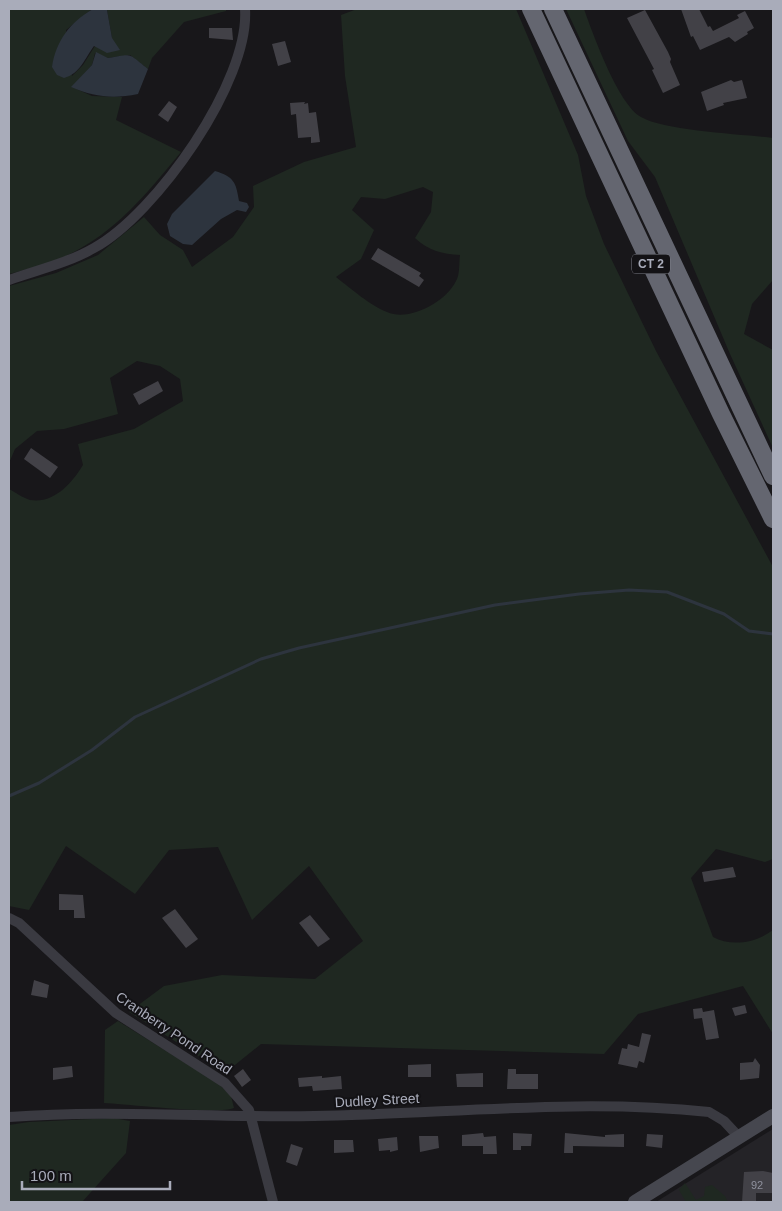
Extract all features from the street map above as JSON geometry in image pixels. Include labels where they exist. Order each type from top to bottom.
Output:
[{"type":"highway","name":"CT 2","points":[[531,9],[731,436],[773,519]]},
{"type":"highway","name":"CT 2","points":[[553,9],[773,476]]},
{"type":"main road","points":[[635,1202],[738,1136],[773,1116]]},
{"type":"street","points":[[9,280],[94,249],[118,232],[157,193],[189,150],[210,117],[231,74],[240,52],[246,21],[246,9]]},
{"type":"street","name":"Cranberry Pond Road","points":[[9,918],[19,922],[116,1013],[225,1083],[248,1110],[274,1202]]},
{"type":"street","name":"Dudley Street","points":[[9,1117],[110,1112],[250,1117],[315,1116],[557,1106],[684,1109],[709,1112],[724,1121],[738,1136]]},
{"type":"shaded area","points":[[9,9],[92,9],[66,30],[72,76],[83,65],[95,46],[112,38],[107,10],[104,9],[226,9],[226,11],[184,22],[152,58],[148,69],[130,55],[108,58],[95,53],[92,65],[72,87],[92,96],[122,97],[116,120],[181,152],[142,198],[100,236],[57,260],[9,274]]},
{"type":"shaded area","points":[[93,9],[107,10],[112,38],[120,50],[107,53],[94,46],[82,65],[74,73],[64,78],[57,75],[52,67],[57,49],[65,33],[77,20]]},
{"type":"shaded area","points":[[357,9],[516,9],[578,155],[586,196],[604,244],[656,351],[773,567],[773,859],[765,862],[716,849],[691,878],[713,937],[735,943],[751,941],[773,930],[773,1034],[743,986],[638,1014],[604,1054],[261,1044],[225,1073],[129,1012],[164,986],[222,975],[315,979],[363,941],[309,866],[252,920],[218,847],[169,850],[135,894],[66,846],[29,910],[9,906],[9,489],[30,500],[47,499],[68,485],[83,465],[78,444],[134,429],[183,401],[180,379],[160,366],[137,361],[110,378],[118,414],[64,429],[37,431],[15,449],[9,463],[9,286],[56,273],[98,255],[144,217],[160,235],[183,250],[192,267],[233,237],[254,207],[253,186],[304,162],[356,147],[345,76],[341,15]],"holes":[[[423,187],[433,192],[431,212],[415,238],[425,246],[436,251],[460,255],[457,278],[451,289],[444,296],[436,303],[416,312],[396,314],[374,306],[336,277],[361,259],[374,230],[352,210],[361,197],[385,199]]]},
{"type":"shaded area","points":[[566,9],[584,9],[615,84],[632,110],[641,117],[652,122],[685,129],[773,138],[773,280],[752,304],[744,334],[773,350],[773,448],[730,354],[655,177],[628,141]]},
{"type":"shaded area","points":[[96,52],[108,58],[130,56],[148,69],[138,94],[104,96],[71,87],[92,65]]},
{"type":"shaded area","points":[[215,171],[233,181],[237,189],[239,201],[247,203],[249,207],[246,212],[237,210],[221,219],[192,245],[183,244],[170,236],[167,224],[172,214]]},
{"type":"shaded area","points":[[118,1021],[219,1084],[231,1096],[234,1108],[225,1110],[192,1110],[104,1103],[105,1030]]},
{"type":"shaded area","points":[[113,1118],[130,1121],[126,1153],[82,1202],[9,1202],[9,1125],[29,1122]]},
{"type":"shaded area","points":[[773,1129],[773,1202],[656,1202]]},
{"type":"shaded area","points":[[685,1183],[696,1200],[704,1196],[705,1187],[712,1185],[725,1196],[728,1202],[686,1202],[679,1190]]},
{"type":"building","points":[[681,9],[699,9],[708,27],[710,26],[713,31],[739,18],[737,15],[745,11],[754,28],[735,42],[729,37],[700,50],[693,36],[691,37]]},
{"type":"building","points":[[645,10],[668,52],[671,59],[670,62],[680,85],[663,93],[652,70],[654,69],[627,18]]},
{"type":"building","points":[[209,28],[232,28],[233,40],[209,38]]},
{"type":"building","points":[[285,41],[291,62],[278,66],[272,44]]},
{"type":"building","points":[[731,80],[734,82],[742,80],[747,98],[723,103],[724,105],[707,111],[701,92]]},
{"type":"building","points":[[169,101],[177,107],[168,122],[158,115]]},
{"type":"building","points":[[305,102],[304,104],[308,103],[309,113],[316,112],[320,142],[311,143],[311,137],[298,138],[296,114],[291,115],[290,103]]},
{"type":"building","points":[[378,248],[421,273],[419,276],[424,280],[419,287],[371,259]]},
{"type":"building","points":[[158,381],[163,391],[139,405],[133,394]]},
{"type":"building","points":[[31,448],[58,467],[50,478],[24,459]]},
{"type":"building","points":[[733,867],[736,877],[704,882],[702,872]]},
{"type":"building","points":[[59,894],[83,895],[85,918],[74,918],[74,910],[59,910]]},
{"type":"building","points":[[175,909],[198,939],[186,948],[162,918]]},
{"type":"building","points":[[310,915],[330,939],[318,947],[299,923]]},
{"type":"building","points":[[34,980],[49,985],[47,998],[31,995]]},
{"type":"building","points":[[745,1005],[747,1013],[735,1016],[732,1008]]},
{"type":"building","points":[[702,1008],[703,1012],[714,1010],[719,1038],[706,1040],[702,1018],[694,1019],[693,1009]]},
{"type":"building","points":[[642,1033],[651,1035],[644,1063],[639,1061],[637,1068],[618,1064],[622,1048],[627,1049],[628,1044],[639,1047]]},
{"type":"building","points":[[755,1058],[760,1065],[759,1078],[740,1080],[740,1063],[753,1062]]},
{"type":"building","points":[[431,1064],[431,1077],[408,1077],[408,1065]]},
{"type":"building","points":[[72,1066],[73,1077],[53,1080],[53,1068]]},
{"type":"building","points":[[243,1069],[251,1080],[242,1087],[234,1076]]},
{"type":"building","points":[[508,1069],[516,1069],[516,1074],[538,1074],[538,1089],[507,1089]]},
{"type":"building","points":[[483,1073],[483,1087],[457,1087],[456,1074]]},
{"type":"building","points":[[322,1076],[322,1078],[341,1076],[342,1089],[313,1091],[312,1086],[299,1087],[298,1078]]},
{"type":"building","points":[[483,1133],[484,1137],[496,1136],[497,1154],[483,1154],[483,1146],[462,1146],[462,1135]]},
{"type":"building","points":[[513,1133],[532,1134],[531,1146],[521,1146],[521,1150],[513,1150]]},
{"type":"building","points":[[565,1133],[605,1137],[605,1135],[624,1134],[624,1147],[573,1146],[573,1153],[564,1153]]},
{"type":"building","points":[[647,1134],[663,1135],[662,1148],[646,1146]]},
{"type":"building","points":[[419,1136],[438,1136],[439,1148],[420,1152]]},
{"type":"building","points":[[397,1137],[398,1150],[390,1152],[390,1150],[379,1151],[378,1139]]},
{"type":"building","points":[[334,1140],[353,1140],[354,1152],[334,1153]]},
{"type":"building","points":[[291,1144],[303,1148],[297,1166],[286,1162]]},
{"type":"building","points":[[763,1171],[773,1173],[773,1193],[756,1193],[756,1202],[742,1202],[744,1172]]},
{"type":"waterway","points":[[9,796],[39,783],[92,750],[135,717],[261,659],[299,648],[495,605],[579,594],[629,590],[667,592],[724,614],[749,631],[773,634]]}]
